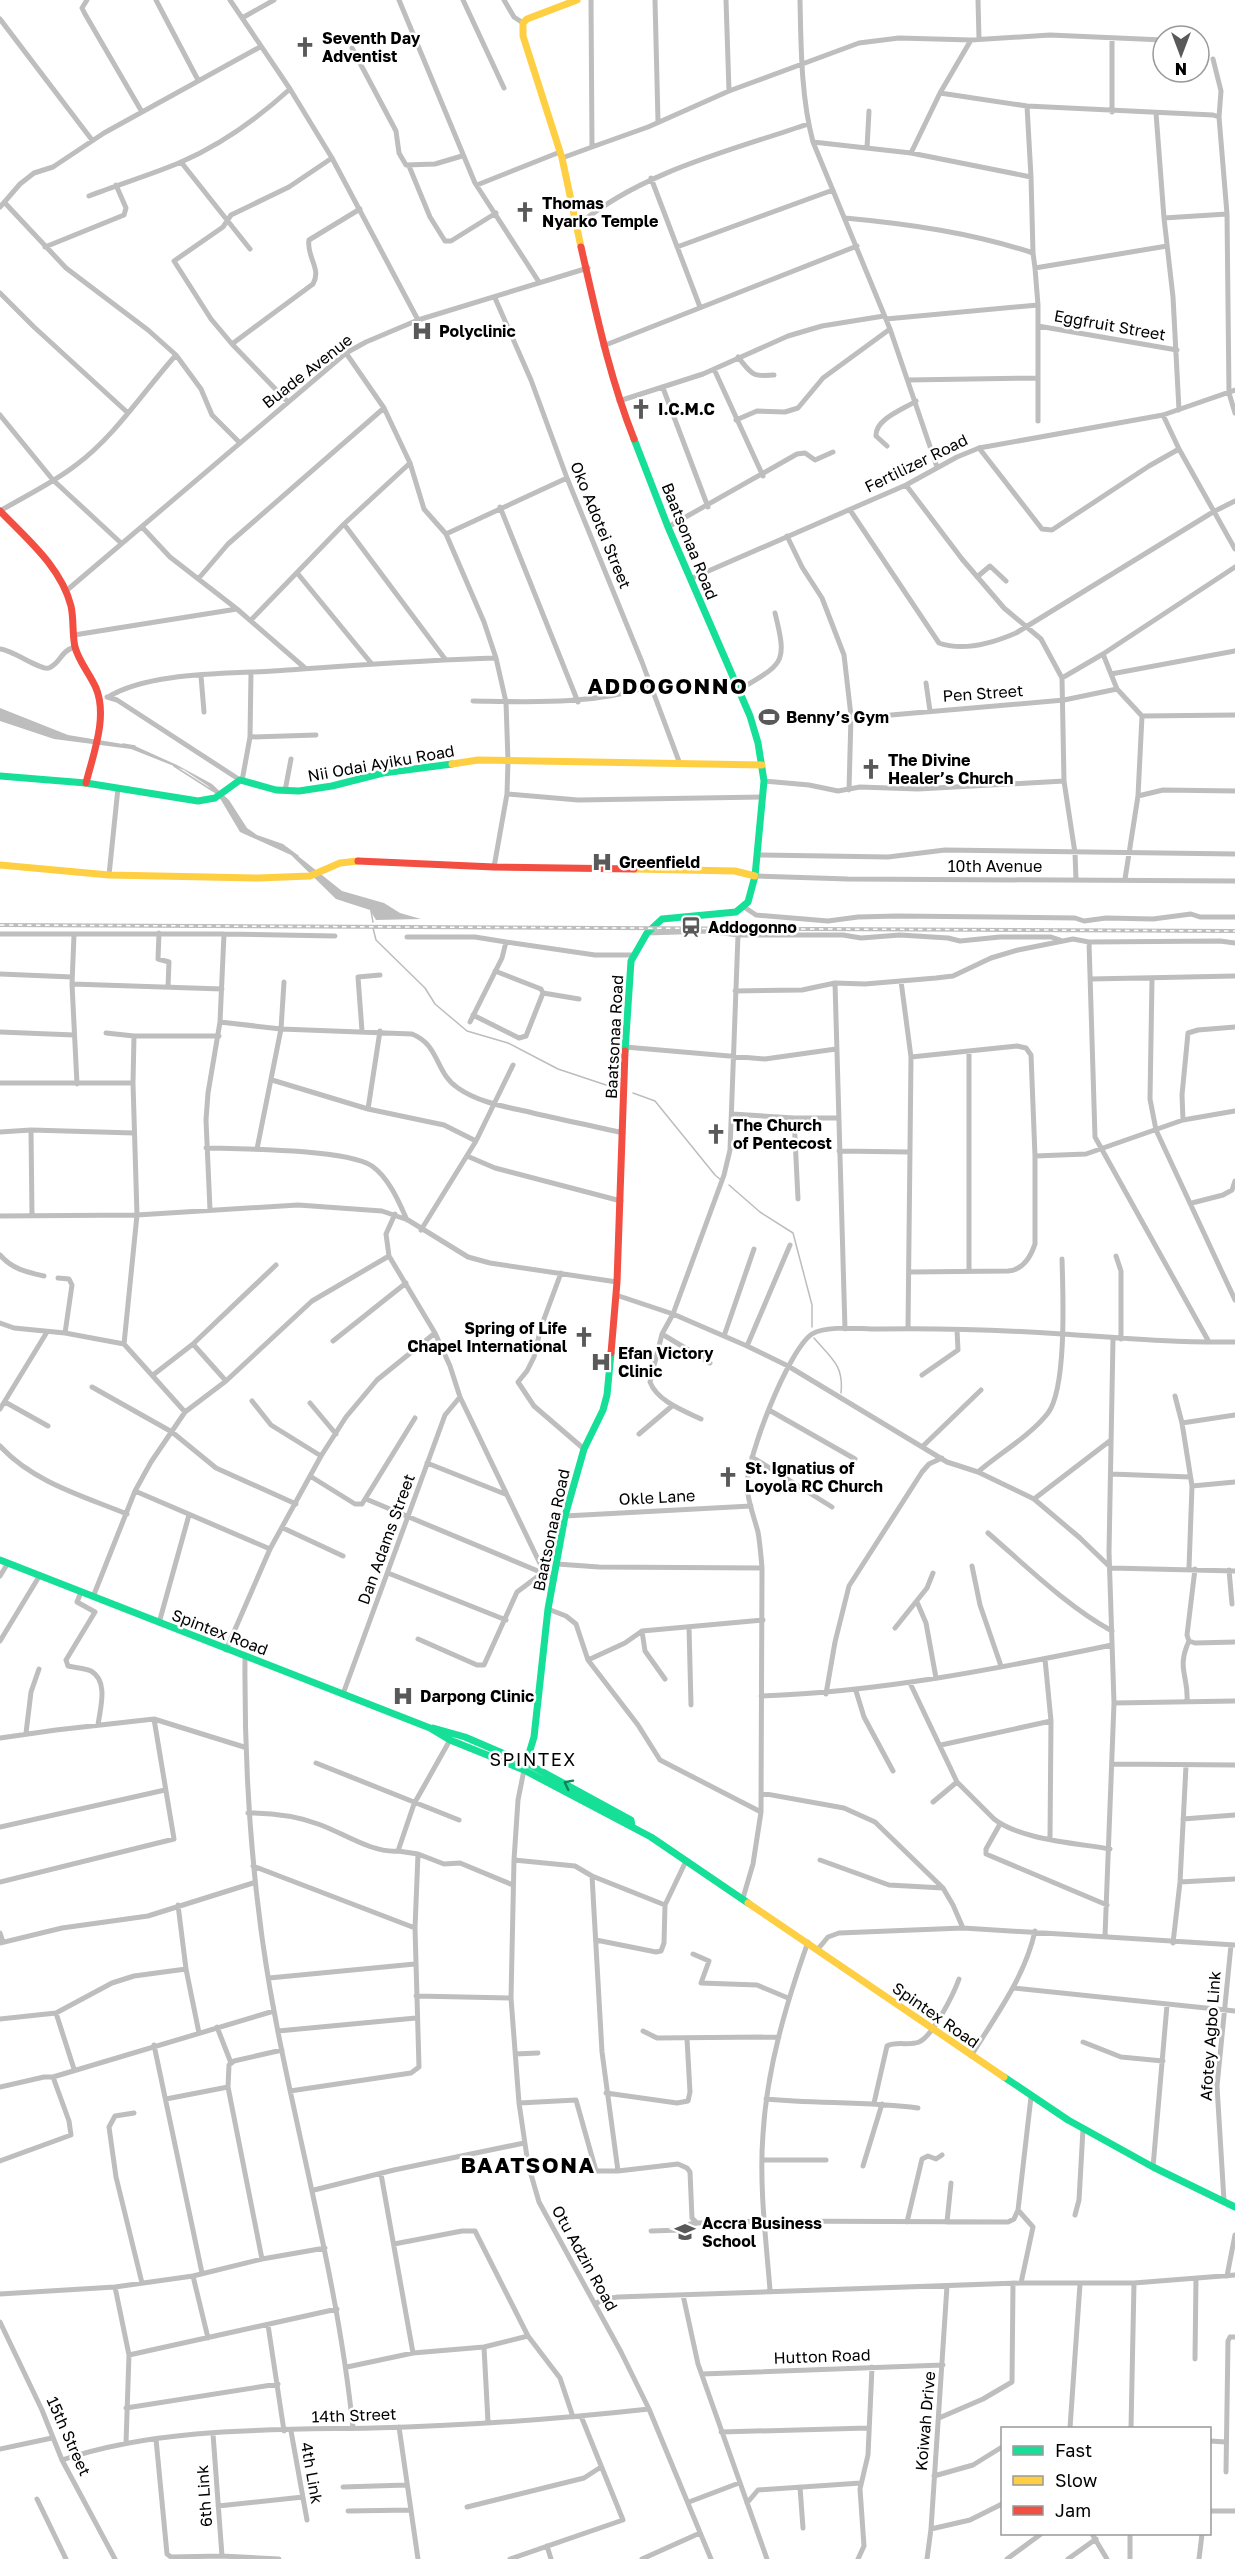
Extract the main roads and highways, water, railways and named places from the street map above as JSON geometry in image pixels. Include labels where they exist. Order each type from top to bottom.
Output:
[{"type":"waterway","points":[[123,744],[135,746]]},
{"type":"waterway","points":[[174,766],[213,791]]},
{"type":"waterway","points":[[287,848],[298,856]]},
{"type":"waterway","points":[[371,911],[373,922]]},
{"type":"waterway","points":[[373,928],[376,940],[425,988],[435,1004],[467,1031],[508,1043],[558,1069],[618,1089]]},
{"type":"waterway","points":[[633,1093],[655,1101],[721,1180]]},
{"type":"waterway","points":[[729,1185],[760,1212],[793,1233],[812,1305],[812,1327]]},
{"type":"waterway","points":[[814,1338],[835,1362],[840,1375],[841,1393]]},
{"type":"railway","points":[[0,925],[1235,931]]},
{"type":"place","name":"Seventh Day Adventist","points":[[305,47]]},
{"type":"place","name":"Thomas Nyarko Temple","points":[[525,212]]},
{"type":"place","name":"Polyclinic","points":[[422,331]]},
{"type":"place","name":"I.C.M.C","points":[[641,409]]},
{"type":"place","name":"Benny’s Gym","points":[[769,717]]},
{"type":"place","name":"The Divine Healer’s Church","points":[[871,769]]},
{"type":"place","name":"Greenfield","points":[[602,862]]},
{"type":"place","name":"Addogonno","points":[[691,927]]},
{"type":"place","name":"The Church of Pentecost","points":[[716,1134]]},
{"type":"place","name":"Spring of Life Chapel International","points":[[584,1337]]},
{"type":"place","name":"Efan Victory Clinic","points":[[601,1362]]},
{"type":"place","name":"St. Ignatius of Loyola RC Church","points":[[728,1477]]},
{"type":"place","name":"Darpong Clinic","points":[[403,1696]]},
{"type":"place","name":"Accra Business School","points":[[685,2232]]},
{"type":"district","name":"ADDOGONNO","points":[[668,686]]},
{"type":"district","name":"SPINTEX","points":[[533,1760]]},
{"type":"district","name":"BAATSONA","points":[[528,2165]]}]
